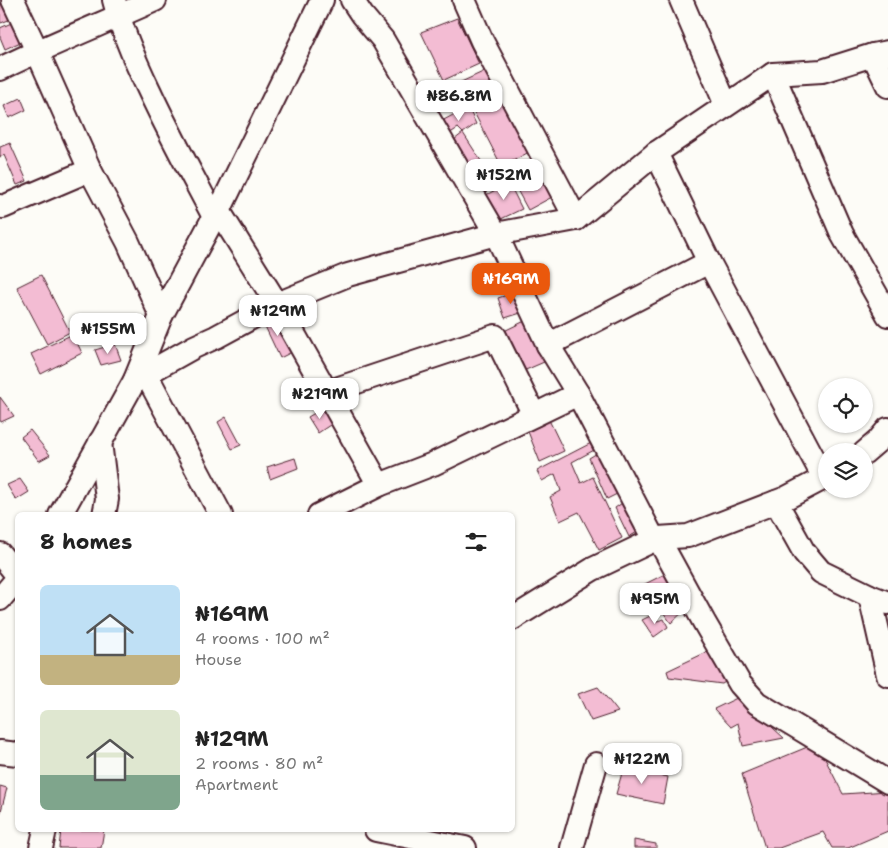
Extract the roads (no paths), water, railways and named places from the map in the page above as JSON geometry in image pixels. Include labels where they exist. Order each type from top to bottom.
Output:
[{"type":"street","points":[[13,0],[38,50],[90,170],[128,242],[161,316]]},
{"type":"street","points":[[0,68],[116,8],[156,0]]},
{"type":"street","points":[[62,512],[100,442],[141,377],[161,316],[217,214],[322,0]]},
{"type":"street","points":[[352,0],[383,40],[496,234],[548,346],[578,394],[652,536],[658,538],[740,684],[757,703],[888,782]]},
{"type":"street","points":[[464,0],[482,41],[576,219]]},
{"type":"street","points":[[681,0],[726,105]]},
{"type":"street","points":[[116,8],[137,64],[160,115],[217,214],[277,304],[379,485]]},
{"type":"street","points":[[141,377],[277,304],[348,275],[496,234],[576,219],[656,153],[774,74],[822,72],[880,54],[888,86]]},
{"type":"street","points":[[774,74],[842,234],[888,315]]},
{"type":"street","points":[[656,153],[709,262],[818,465]]},
{"type":"street","points":[[0,206],[3,207],[90,170]]},
{"type":"street","points":[[548,346],[709,262]]},
{"type":"street","points":[[327,392],[495,336],[534,415]]},
{"type":"street","points":[[141,377],[170,417],[219,512]]},
{"type":"street","points":[[325,512],[379,485],[433,464],[578,394]]},
{"type":"street","points":[[873,445],[888,429]]},
{"type":"street","points":[[100,442],[107,499],[105,512]]},
{"type":"street","points":[[515,617],[593,569],[658,538],[688,536],[776,502],[818,481]]},
{"type":"street","points":[[776,502],[804,552],[821,572],[879,599],[888,675]]},
{"type":"street","points":[[0,554],[15,573]]},
{"type":"street","points":[[0,599],[15,581]]},
{"type":"street","points":[[0,752],[15,754]]},
{"type":"street","points":[[572,848],[596,764]]},
{"type":"street","points":[[41,848],[45,832]]},
{"type":"street","points":[[401,833],[465,848]]}]
